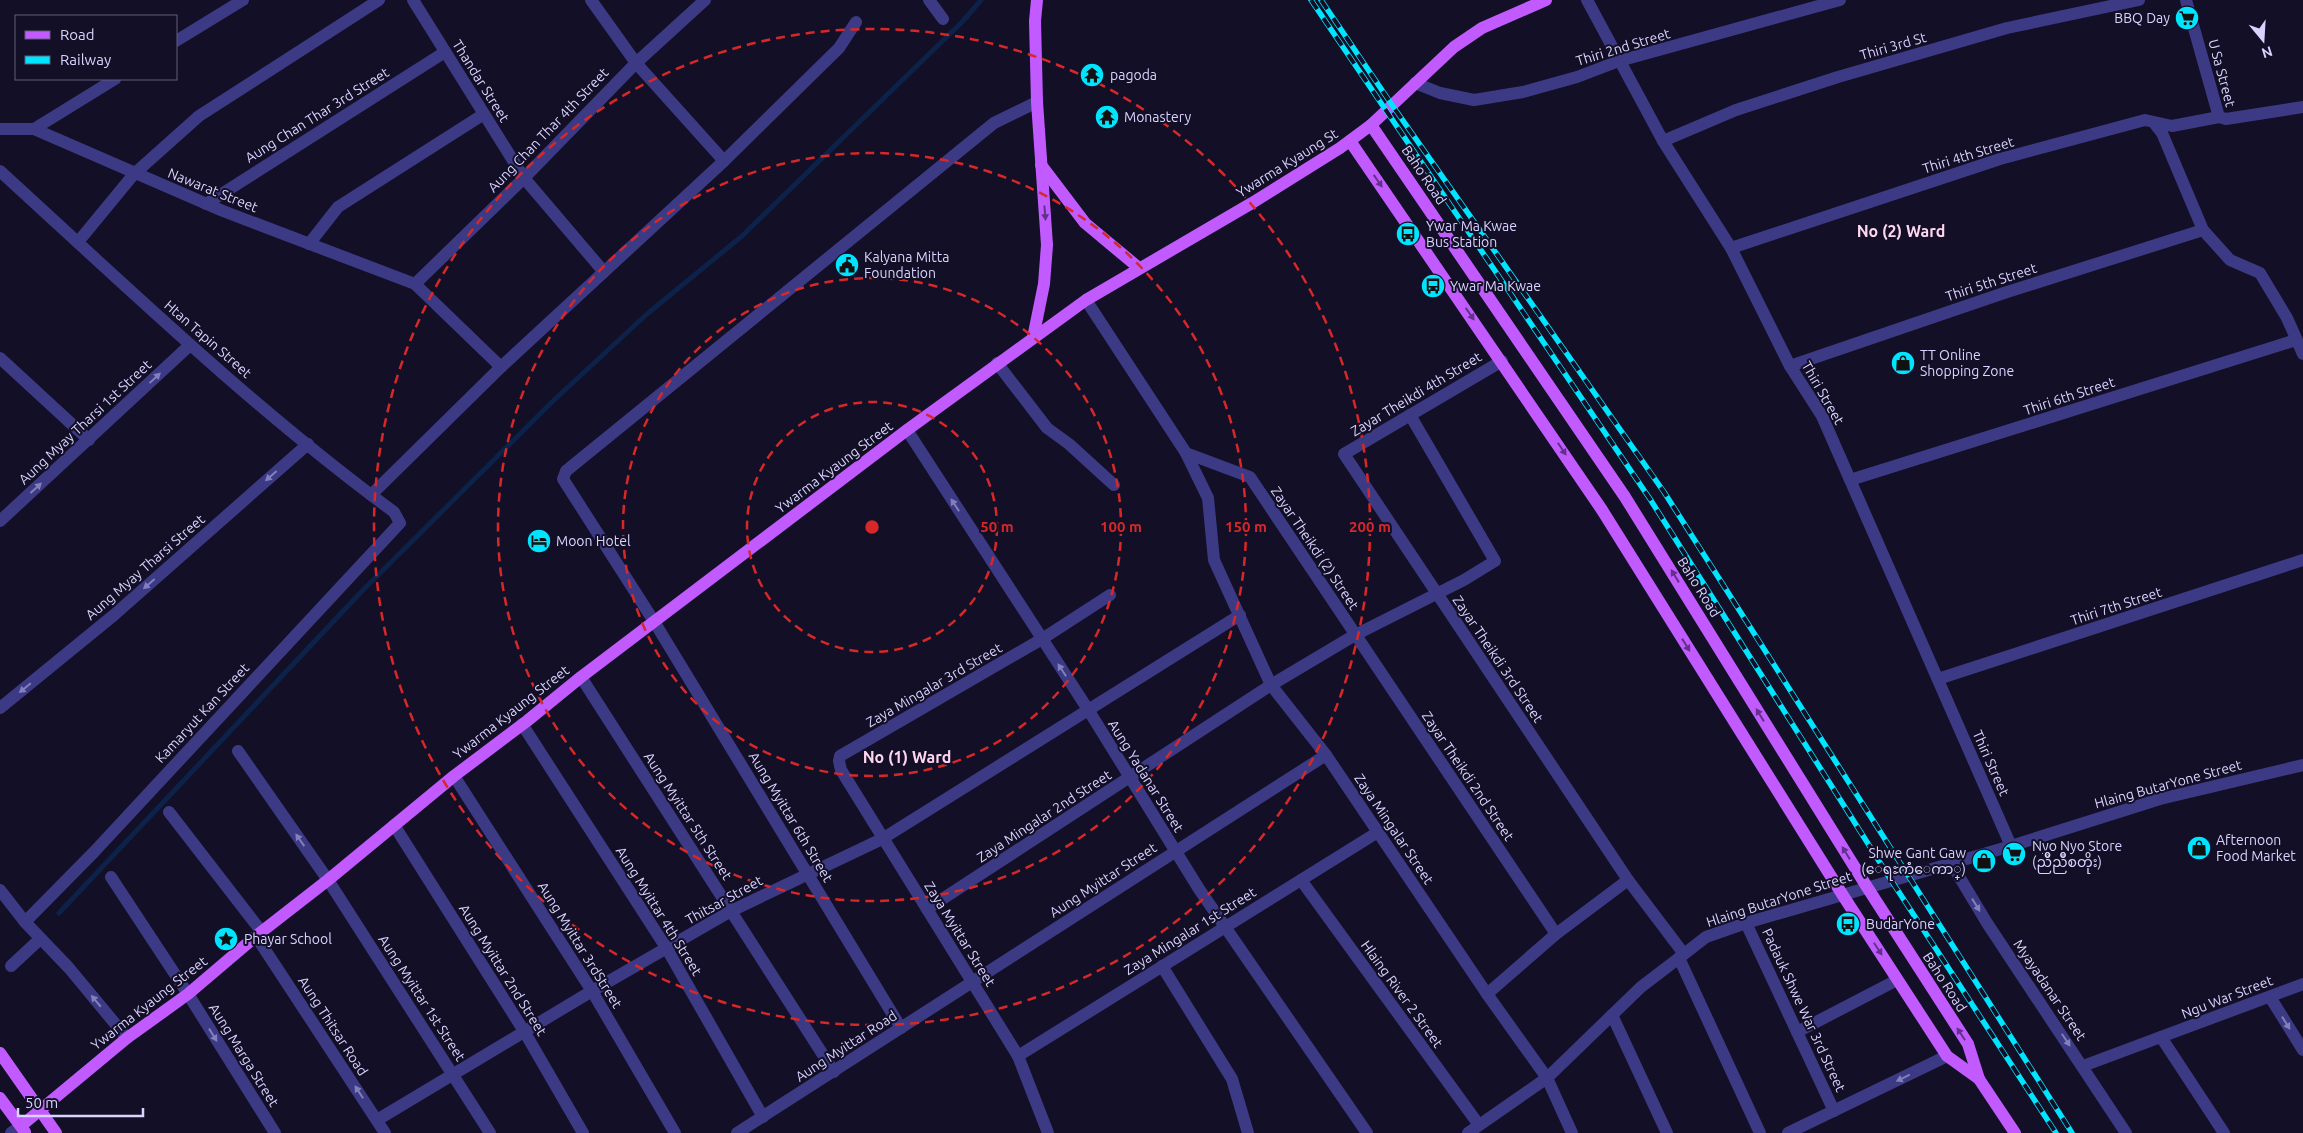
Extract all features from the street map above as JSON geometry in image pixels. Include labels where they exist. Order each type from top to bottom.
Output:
[{"type":"main road","points":[[1033,338],[1044,284],[1048,244],[1040,164],[1037,102],[1035,21],[1037,0]]},
{"type":"main road","name":"Ywarma Kyaung St","points":[[1033,338],[1086,300],[1252,203],[1350,141],[1371,125],[1454,46],[1482,28],[1546,0]]},
{"type":"main road","name":"Baho Road","points":[[1371,125],[1626,497],[1867,887],[1968,1044],[1979,1079],[2014,1133]]},
{"type":"main road","name":"Baho Road","points":[[1350,141],[1602,510],[1842,894],[1947,1056],[1979,1079]]},
{"type":"main road","points":[[1040,164],[1085,222],[1138,268]]},
{"type":"main road","name":"Ywarma Kyaung Street","points":[[19,1131],[127,1038],[188,994],[258,933],[328,880],[454,776],[581,677],[907,430],[1033,338]]},
{"type":"main road","points":[[0,1054],[42,1110],[56,1133]]},
{"type":"main road","points":[[0,1098],[19,1131]]},
{"type":"street","points":[[178,40],[243,0]]},
{"type":"street","points":[[78,242],[134,174],[199,116],[379,0]]},
{"type":"street","name":"Thandar Street","points":[[413,0],[524,178],[604,272]]},
{"type":"street","points":[[591,0],[636,62],[724,161]]},
{"type":"street","name":"Aung Chan Thar 4th Street","points":[[415,284],[524,178],[636,62],[705,0]]},
{"type":"street","points":[[928,0],[943,19]]},
{"type":"street","name":"Thiri Street","points":[[1587,0],[1663,141],[1731,248],[1790,366],[1822,416],[2011,846]]},
{"type":"street","name":"Thiri 2nd Street","points":[[1415,83],[1440,93],[1474,100],[1523,92],[1576,77],[1619,61],[1840,0]]},
{"type":"street","name":"Thiri 3rd St","points":[[1663,141],[1736,110],[1838,77],[2007,28],[2139,0]]},
{"type":"street","name":"U Sa Street","points":[[2186,0],[2223,118]]},
{"type":"street","points":[[371,495],[501,367],[724,161],[839,48],[856,22]]},
{"type":"street","name":"Aung Chan Thar 3rd Street","points":[[206,204],[445,52]]},
{"type":"street","points":[[34,129],[113,80]]},
{"type":"street","name":"Aung Myittar 6th Street","points":[[901,1028],[655,622],[563,479],[566,471],[994,123],[1037,102]]},
{"type":"street","name":"Thiri 4th Street","points":[[1731,248],[2000,159],[2145,120],[2155,124],[2172,126],[2303,107]]},
{"type":"street","points":[[309,244],[338,207],[484,114]]},
{"type":"street","points":[[2155,124],[2162,133],[2203,230],[2230,260],[2260,273],[2287,318],[2303,354]]},
{"type":"street","name":"Nawarat Street","points":[[0,129],[34,129],[206,204],[415,284]]},
{"type":"street","name":"Htan Tapin Street","points":[[0,171],[190,345],[308,444],[394,512],[400,523]]},
{"type":"street","name":"Thiri 5th Street","points":[[1790,366],[2004,293],[2203,230]]},
{"type":"street","points":[[415,284],[501,367]]},
{"type":"street","name":"Zaya Mingalar Street","points":[[1086,300],[1186,453],[1208,498],[1214,560],[1272,685],[1326,755],[1488,994]]},
{"type":"street","name":"Thiri 6th Street","points":[[1850,480],[2296,340]]},
{"type":"street","name":"Aung Myay Tharsi 1st Street","points":[[0,521],[190,345]]},
{"type":"street","points":[[0,358],[89,440]]},
{"type":"street","name":"Zayar Theikdi 4th Street","points":[[1344,454],[1502,361]]},
{"type":"street","points":[[997,364],[1047,428],[1069,444],[1114,485]]},
{"type":"street","points":[[1355,636],[1437,595],[1495,561],[1410,415]]},
{"type":"street","name":"Aung Yadanar Street","points":[[907,430],[1089,711],[1176,852],[1225,927],[1367,1133]]},
{"type":"street","name":"Aung Myay Tharsi Street","points":[[0,708],[114,615],[308,444]]},
{"type":"street","name":"Zayar Theikdi (2) Street","points":[[1186,453],[1250,477],[1355,636]]},
{"type":"street","name":"Zayar Theikdi 3rd Street","points":[[1344,454],[1628,880],[1681,956],[1760,1133]]},
{"type":"street","name":"Kamaryut Kan Street","points":[[25,922],[94,852],[400,523]]},
{"type":"street","name":"Thiri 7th Street","points":[[1938,679],[2303,560]]},
{"type":"street","name":"Zaya Mingalar 3rd Street","points":[[840,756],[1042,639],[1110,595]]},
{"type":"street","points":[[1089,711],[1240,615]]},
{"type":"street","name":"Zaya Mingalar 2nd Street","points":[[927,909],[1272,685],[1355,636]]},
{"type":"street","name":"Zayar Theikdi 2nd Street","points":[[1355,636],[1556,934]]},
{"type":"street","name":"Aung Myittar 5th Street","points":[[581,677],[834,1072]]},
{"type":"street","name":"Thitsar Street","points":[[377,1120],[524,1031],[731,911],[807,873],[882,839],[1089,711]]},
{"type":"street","name":"Aung Myittar 4th Street","points":[[522,724],[667,949],[763,1117]]},
{"type":"street","name":"Aung Myittar 1st Street","points":[[238,751],[328,880],[490,1133]]},
{"type":"street","name":"Aung Myittar Street","points":[[972,982],[1326,755]]},
{"type":"street","name":"Zaya Myittar Street","points":[[840,756],[841,770],[1018,1056],[1048,1133]]},
{"type":"street","name":"Hlaing ButarYone Street","points":[[1468,1133],[1547,1078],[1641,987],[1706,937],[1746,923],[2011,846],[2160,799],[2303,764]]},
{"type":"street","name":"Aung Myittar 3rdStreet","points":[[454,776],[592,991],[675,1133]]},
{"type":"street","name":"Aung Thitsar Road","points":[[170,812],[258,933],[385,1133]]},
{"type":"street","name":"Aung Myittar 2nd Street","points":[[394,825],[524,1031],[583,1133]]},
{"type":"street","name":"Zaya Mingalar 1st Street","points":[[1018,1056],[1378,832]]},
{"type":"street","name":"Myayadanar Street","points":[[1951,863],[1988,923],[2126,1133]]},
{"type":"street","name":"Aung Marga Street","points":[[111,877],[188,994],[274,1133]]},
{"type":"street","name":"Hlaing River 2 Street","points":[[1301,880],[1479,1125]]},
{"type":"street","points":[[1572,1133],[1547,1078],[1488,994],[1556,934],[1628,880]]},
{"type":"street","points":[[0,890],[25,922],[69,968],[127,1038]]},
{"type":"street","name":"Padauk Shwe War 3rd Street","points":[[1746,923],[1834,1111]]},
{"type":"street","points":[[11,966],[40,939]]},
{"type":"street","points":[[1162,966],[1232,1079],[1248,1133]]},
{"type":"street","points":[[1797,1032],[1897,980]]},
{"type":"street","name":"Aung Myittar Road","points":[[737,1133],[972,982]]},
{"type":"street","name":"Ngu War Street","points":[[2083,1066],[2303,984]]},
{"type":"street","points":[[2270,996],[2303,1050]]},
{"type":"street","points":[[1612,1015],[1667,1133]]},
{"type":"street","points":[[2161,1037],[2224,1133]]},
{"type":"street","points":[[1788,1133],[1947,1056]]},
{"type":"waterway","points":[[59,913],[362,591],[553,401],[647,314],[742,236],[963,21],[981,0]]},
{"type":"railway","points":[[1311,0],[1650,499],[1891,880],[2056,1133]]},
{"type":"railway","points":[[1321,0],[1392,105],[1664,492],[2072,1133]]},
{"type":"place","name":"BBQ Day","points":[[2187,18]]},
{"type":"place","name":"pagoda","points":[[1092,75]]},
{"type":"place","name":"Monastery","points":[[1107,117]]},
{"type":"place","name":"Ywar Ma Kwae Bus Station","points":[[1408,234]]},
{"type":"place","name":"Kalyana Mitta Foundation","points":[[847,265]]},
{"type":"place","name":"Ywar Ma Kwae","points":[[1433,286]]},
{"type":"place","name":"TT Online Shopping Zone","points":[[1903,363]]},
{"type":"place","name":"Moon Hotel","points":[[539,541]]},
{"type":"place","name":"Afternoon Food Market","points":[[2199,848]]},
{"type":"place","name":"Nyo Nyo Store (ညိဳညိဳစတိုး)","points":[[2014,854]]},
{"type":"place","name":"Shwe Gant Gaw (ေရႊကံံေကာ္)","points":[[1984,861]]},
{"type":"place","name":"BudarYone","points":[[1848,924]]},
{"type":"place","name":"Phayar School","points":[[226,939]]},
{"type":"district","name":"No (2) Ward","points":[[1901,231]]},
{"type":"district","name":"No (1) Ward","points":[[907,757]]}]
